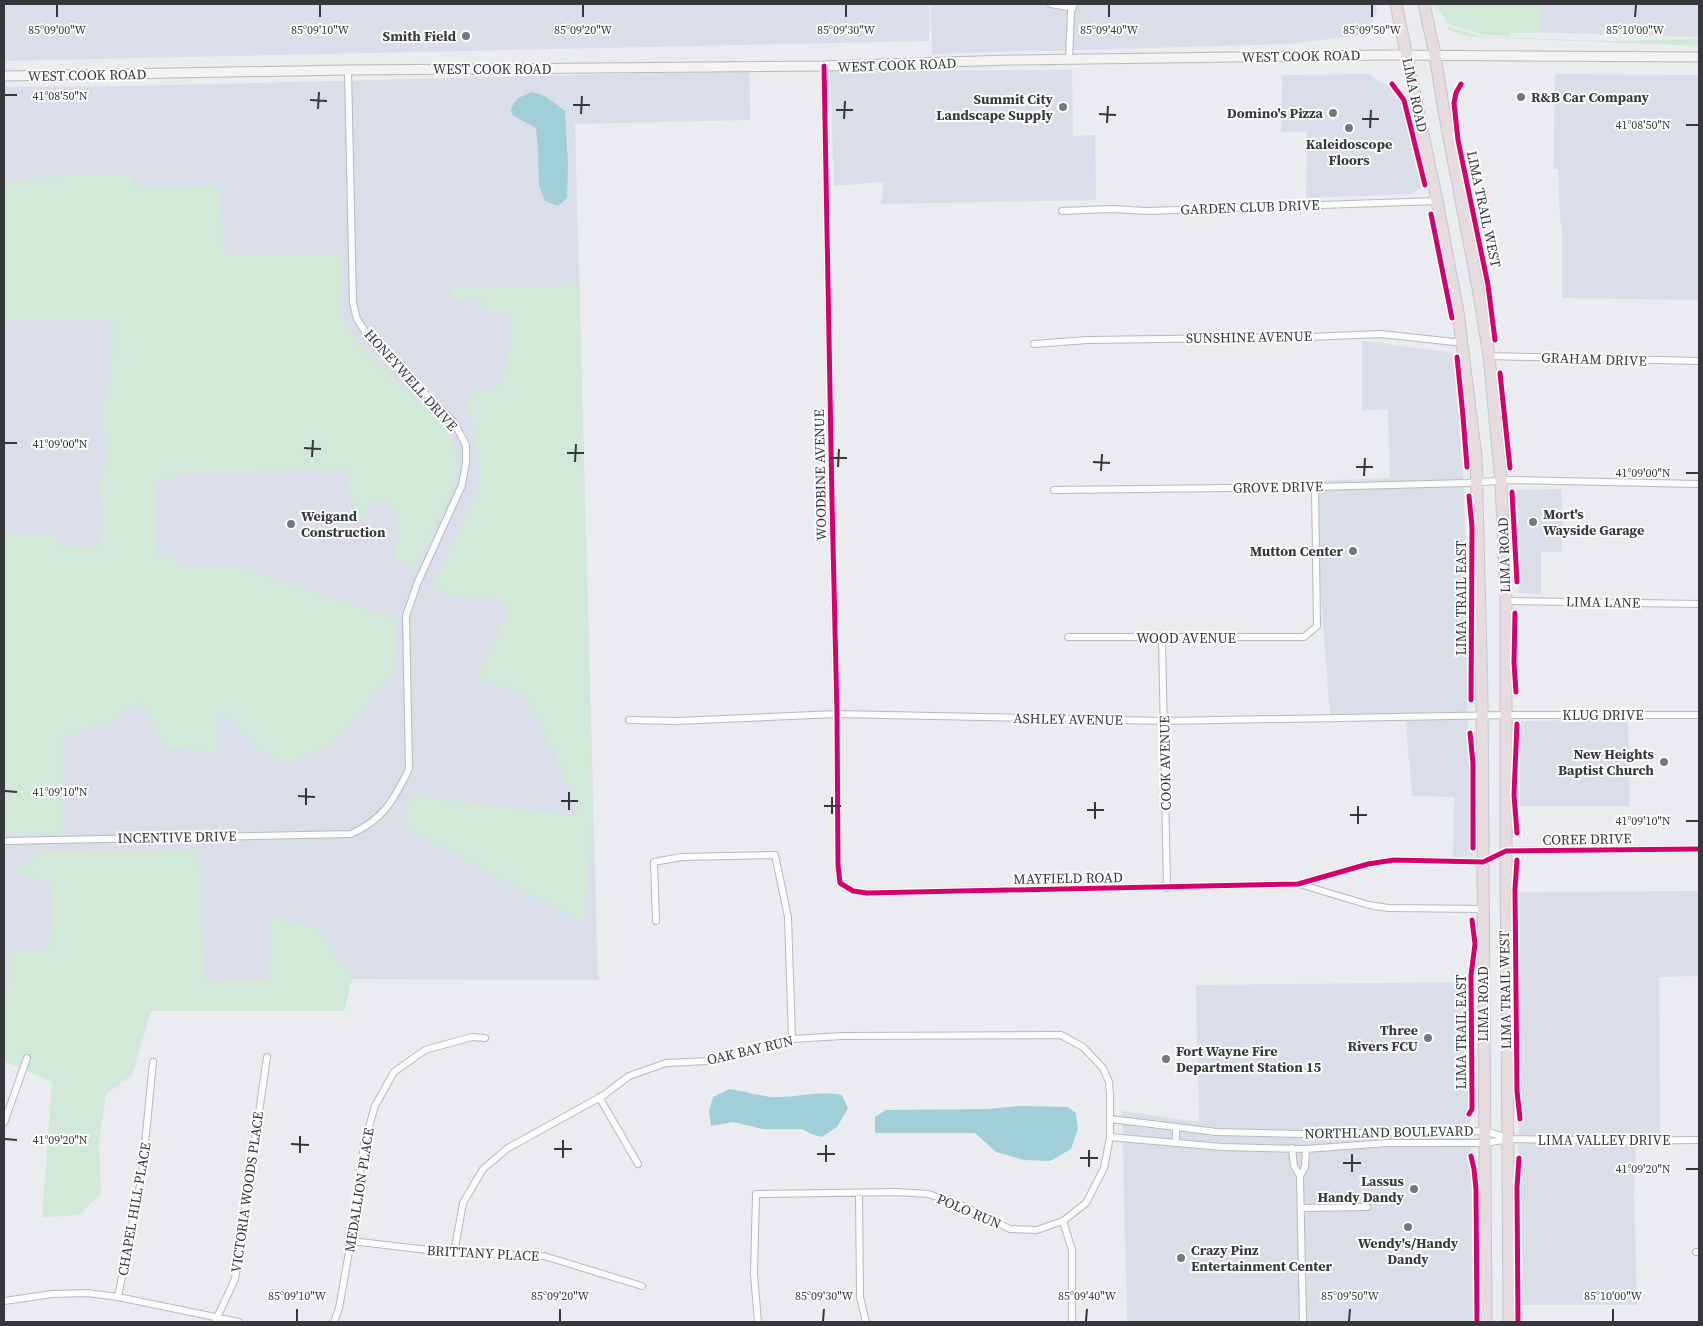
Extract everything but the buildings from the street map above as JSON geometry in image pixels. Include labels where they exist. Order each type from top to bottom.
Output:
[{"type":"highway","name":"LIMA ROAD","points":[[1396,4],[1438,201],[1463,340],[1476,457],[1482,715],[1486,1322]]},
{"type":"highway","name":"LIMA ROAD","points":[[1424,4],[1478,288],[1489,356],[1501,480],[1506,601],[1509,1322]]},
{"type":"main road","name":"WEST COOK ROAD","points":[[4,76],[348,70],[824,66],[1009,60],[1406,55],[1699,57]]},
{"type":"street","points":[[1051,4],[1074,6],[1069,60]]},
{"type":"street","name":"WOODBINE AVENUE","points":[[824,66],[832,509],[838,714],[838,865],[840,883]]},
{"type":"street","name":"HONEYWELL DRIVE","points":[[348,70],[353,303],[357,319],[372,342],[454,422],[466,444],[466,463],[462,485],[417,584],[406,616],[409,769],[388,808],[367,826],[351,834]]},
{"type":"street","name":"GARDEN CLUB DRIVE","points":[[1062,211],[1112,209],[1147,211],[1438,201]]},
{"type":"street","name":"SUNSHINE AVENUE","points":[[1034,344],[1088,340],[1380,334],[1454,342],[1463,340]]},
{"type":"street","name":"GRAHAM DRIVE","points":[[1489,356],[1699,361]]},
{"type":"street","name":"GROVE DRIVE","points":[[1054,490],[1315,487],[1476,483],[1501,480],[1699,484]]},
{"type":"street","name":"WOOD AVENUE","points":[[1068,638],[1304,637],[1317,626],[1315,487]]},
{"type":"street","name":"LIMA LANE","points":[[1506,601],[1699,604]]},
{"type":"street","name":"COOK AVENUE","points":[[1162,638],[1167,888]]},
{"type":"street","name":"ASHLEY AVENUE","points":[[629,720],[677,721],[838,714],[1165,721],[1507,715]]},
{"type":"street","name":"KLUG DRIVE","points":[[1507,715],[1699,715]]},
{"type":"street","name":"INCENTIVE DRIVE","points":[[4,841],[351,834]]},
{"type":"street","name":"COREE DRIVE","points":[[1506,851],[1699,849]]},
{"type":"street","points":[[1298,884],[1368,864],[1394,860],[1483,862],[1506,851]]},
{"type":"street","points":[[656,921],[654,862],[682,857],[775,856],[788,918],[792,1040]]},
{"type":"street","name":"MAYFIELD ROAD","points":[[840,883],[853,891],[867,893],[1298,884]]},
{"type":"street","points":[[1298,884],[1369,905],[1389,908],[1483,909]]},
{"type":"street","name":"OAK BAY RUN","points":[[454,1253],[463,1203],[483,1168],[508,1148],[599,1097],[629,1076],[666,1063],[708,1061],[792,1040],[842,1036],[1061,1035],[1083,1047],[1102,1068],[1109,1082],[1110,1119]]},
{"type":"street","name":"MEDALLION PLACE","points":[[334,1322],[339,1308],[351,1240],[364,1144],[374,1106],[394,1072],[425,1050],[472,1037],[485,1038]]},
{"type":"street","name":"VICTORIA WOODS PLACE","points":[[216,1320],[235,1279],[267,1057]]},
{"type":"street","points":[[4,1123],[27,1058]]},
{"type":"street","name":"CHAPEL HILL PLACE","points":[[118,1297],[142,1175],[153,1062]]},
{"type":"street","points":[[599,1097],[638,1164]]},
{"type":"street","name":"NORTHLAND BOULEVARD","points":[[1110,1119],[1217,1132],[1293,1134],[1484,1131],[1509,1139]]},
{"type":"street","name":"POLO RUN","points":[[758,1322],[754,1274],[756,1194],[896,1192],[928,1194],[959,1204],[1010,1229],[1036,1230],[1063,1221],[1086,1203],[1104,1168],[1110,1137],[1110,1119]]},
{"type":"street","points":[[1176,1127],[1176,1143]]},
{"type":"street","name":"NORTHLAND BOULEVARD","points":[[1110,1137],[1222,1148],[1306,1149],[1386,1143],[1484,1143],[1509,1139]]},
{"type":"street","name":"LIMA VALLEY DRIVE","points":[[1509,1139],[1699,1140]]},
{"type":"street","points":[[1292,1148],[1294,1166],[1300,1176]]},
{"type":"street","points":[[1303,1322],[1300,1176],[1305,1167],[1306,1149]]},
{"type":"street","points":[[859,1193],[860,1297],[866,1322]]},
{"type":"street","points":[[1300,1208],[1367,1207]]},
{"type":"street","points":[[1063,1221],[1072,1250],[1072,1322]]},
{"type":"street","name":"BRITTANY PLACE","points":[[351,1240],[454,1253],[544,1256],[642,1286]]},
{"type":"street","points":[[4,1301],[52,1294],[78,1293],[118,1297],[216,1320],[239,1322]]},
{"type":"shaded area","name":"Smith Field","points":[[4,4],[929,4],[929,41],[4,61]]},
{"type":"shaded area","points":[[931,4],[1376,4],[1377,10],[1367,34],[1290,44],[932,54]]},
{"type":"shaded area","points":[[1440,4],[1699,4],[1699,37],[1486,31]]},
{"type":"shaded area","points":[[1072,70],[1073,136],[1095,135],[1096,200],[882,204],[883,182],[834,186],[830,71]]},
{"type":"shaded area","points":[[749,71],[751,120],[575,124],[598,980],[357,979],[4,984],[4,87],[128,86]]},
{"type":"shaded area","points":[[1368,74],[1381,83],[1390,85],[1397,92],[1402,102],[1423,185],[1412,194],[1306,198],[1307,132],[1281,132],[1282,75]]},
{"type":"shaded area","points":[[1555,74],[1699,75],[1699,300],[1562,298],[1562,238],[1558,169],[1553,169]]},
{"type":"shaded area","points":[[1362,341],[1454,353],[1463,471],[1472,856],[1453,857],[1454,797],[1412,796],[1405,714],[1330,714],[1312,481],[1390,478],[1388,409],[1362,411]]},
{"type":"shaded area","points":[[1562,489],[1562,552],[1541,552],[1541,594],[1519,593],[1517,490]]},
{"type":"shaded area","points":[[1628,719],[1630,806],[1520,806],[1520,721]]},
{"type":"shaded area","points":[[1699,891],[1699,976],[1659,977],[1660,1134],[1636,1134],[1634,1196],[1637,1305],[1518,1305],[1519,892]]},
{"type":"shaded area","points":[[1467,982],[1475,1322],[1127,1322],[1122,1111],[1199,1122],[1196,985]]},
{"type":"green space","points":[[1435,4],[1540,4],[1539,31],[1534,33],[1510,33],[1510,36],[1485,35],[1448,24]]},
{"type":"green space","points":[[1448,27],[1485,37],[1610,41],[1699,39],[1699,46],[1474,37],[1459,34],[1448,29]]},
{"type":"green space","points":[[130,174],[134,187],[218,186],[225,256],[342,254],[342,317],[355,340],[392,377],[445,424],[456,452],[457,480],[415,572],[395,558],[395,546],[400,533],[397,514],[386,502],[370,503],[363,519],[356,520],[346,472],[312,470],[175,475],[155,484],[157,557],[178,557],[178,568],[240,568],[397,619],[394,673],[329,749],[310,753],[288,763],[275,761],[253,743],[224,714],[217,714],[216,753],[166,748],[141,703],[119,715],[110,723],[62,737],[64,833],[4,834],[4,532],[56,536],[58,546],[97,547],[103,529],[100,487],[105,463],[103,402],[112,370],[113,320],[4,320],[4,181],[27,181],[33,177]]},
{"type":"green space","points":[[579,286],[593,812],[584,924],[401,825],[411,796],[578,816],[556,755],[525,696],[477,675],[505,618],[505,603],[489,597],[458,597],[431,588],[479,488],[480,460],[467,402],[474,392],[501,387],[512,341],[511,314],[485,312],[479,298],[455,300],[451,296],[453,288]]},
{"type":"green space","points":[[199,850],[204,981],[269,980],[272,918],[317,927],[352,979],[344,1011],[151,1011],[132,1075],[106,1094],[99,1142],[101,1194],[78,1215],[42,1218],[52,1082],[4,1061],[4,984],[10,983],[9,953],[50,948],[52,884],[15,871],[45,852]]},
{"type":"water","points":[[532,92],[545,96],[565,111],[568,165],[567,198],[558,206],[545,201],[539,186],[536,128],[512,115],[511,108],[518,98]]},
{"type":"water","points":[[729,1089],[776,1097],[825,1093],[842,1095],[848,1108],[837,1127],[822,1137],[802,1129],[763,1129],[733,1122],[711,1126],[709,1111],[713,1097]]},
{"type":"water","points":[[1021,1106],[1068,1107],[1076,1113],[1078,1129],[1071,1149],[1050,1161],[1024,1160],[996,1152],[975,1133],[875,1133],[875,1117],[886,1110],[988,1109]]},
{"type":"cycle path","points":[[824,66],[837,714],[838,865],[840,883],[853,891],[867,893],[1298,884],[1368,864],[1394,860],[1483,862],[1506,851],[1699,849]]},
{"type":"cycle path","points":[[1392,84],[1404,100],[1425,185]]},
{"type":"cycle path","name":"LIMA TRAIL WEST","points":[[1461,84],[1456,93],[1454,103],[1458,140],[1488,285],[1495,340]]},
{"type":"cycle path","points":[[1431,214],[1452,318]]},
{"type":"cycle path","points":[[1457,357],[1467,467]]},
{"type":"cycle path","points":[[1500,373],[1510,468]]},
{"type":"cycle path","points":[[1512,492],[1517,582]]},
{"type":"cycle path","name":"LIMA TRAIL EAST","points":[[1469,496],[1472,527],[1471,700]]},
{"type":"cycle path","points":[[1515,613],[1514,663],[1516,692]]},
{"type":"cycle path","points":[[1517,724],[1514,795],[1517,833]]},
{"type":"cycle path","points":[[1470,733],[1473,763],[1473,848]]},
{"type":"cycle path","name":"LIMA TRAIL WEST","points":[[1517,860],[1515,889],[1517,1091],[1520,1119]]},
{"type":"cycle path","name":"LIMA TRAIL EAST","points":[[1469,1114],[1472,1109],[1471,975],[1475,944],[1472,920]]},
{"type":"cycle path","points":[[1471,1156],[1476,1189],[1477,1322]]},
{"type":"cycle path","points":[[1518,1322],[1517,1187],[1519,1158]]},
{"type":"place","name":"Smith Field","points":[[466,36]]},
{"type":"place","name":"R&B Car Company","points":[[1521,97]]},
{"type":"place","name":"Summit City Landscape Supply","points":[[1063,107]]},
{"type":"place","name":"Domino's Pizza","points":[[1333,113]]},
{"type":"place","name":"Kaleidoscope Floors","points":[[1349,128]]},
{"type":"place","name":"Mort's Wayside Garage","points":[[1533,522]]},
{"type":"place","name":"Weigand Construction","points":[[291,524]]},
{"type":"place","name":"Mutton Center","points":[[1353,551]]},
{"type":"place","name":"New Heights Baptist Church","points":[[1664,762]]},
{"type":"place","name":"Three Rivers FCU","points":[[1428,1038]]},
{"type":"place","name":"Fort Wayne Fire Department Station 15","points":[[1166,1059]]},
{"type":"place","name":"Lassus Handy Dandy","points":[[1414,1189]]},
{"type":"place","name":"Wendy's/Handy Dandy","points":[[1408,1227]]},
{"type":"place","name":"Crazy Pinz Entertainment Center","points":[[1181,1258]]}]
